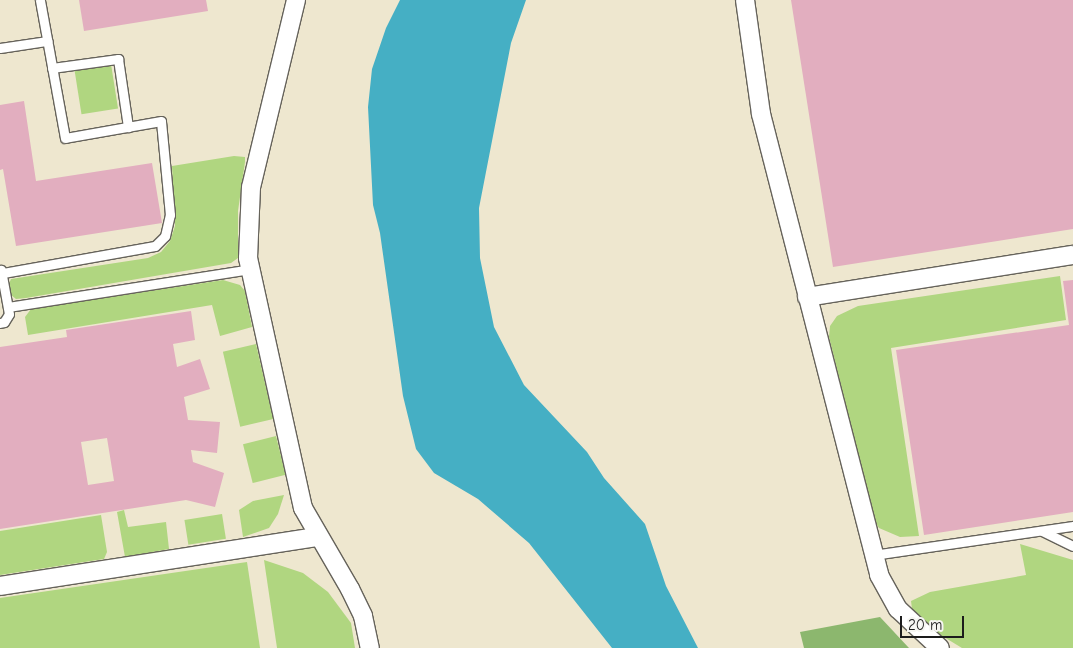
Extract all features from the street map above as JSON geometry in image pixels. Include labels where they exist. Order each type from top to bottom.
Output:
[{"type":"street","points":[[296,0],[251,187],[247,237],[250,269],[303,508],[317,537],[350,589],[363,616],[370,648]]},
{"type":"street","points":[[745,0],[761,114],[873,556],[879,575],[898,609],[940,648]]},
{"type":"street","points":[[807,296],[1073,255]]},
{"type":"street","points":[[0,586],[317,537]]},
{"type":"lane","points":[[0,323],[8,318],[8,306],[1,271],[155,246],[165,236],[170,215],[161,121],[65,138],[40,0]]},
{"type":"lane","points":[[0,48],[47,41]]},
{"type":"lane","points":[[52,68],[118,58],[128,127]]},
{"type":"lane","points":[[8,306],[250,269]]},
{"type":"lane","points":[[873,556],[1073,526]]},
{"type":"lane","points":[[1042,530],[1073,546]]},
{"type":"green space","points":[[111,64],[118,108],[81,114],[74,70]]},
{"type":"green space","points":[[234,156],[245,157],[245,162],[238,211],[238,258],[231,263],[26,298],[16,299],[11,295],[8,286],[11,279],[148,258],[161,252],[170,241],[175,226],[172,166]]},
{"type":"green space","points":[[1060,276],[1066,320],[891,348],[919,536],[900,537],[879,528],[875,522],[829,337],[830,326],[837,316],[858,306]]},
{"type":"green space","points":[[223,280],[240,285],[245,291],[252,327],[220,336],[212,305],[28,335],[25,317],[31,309]]},
{"type":"green space","points":[[256,344],[273,419],[240,427],[223,352]]},
{"type":"green space","points":[[276,436],[286,475],[253,483],[243,444]]},
{"type":"green space","points":[[284,495],[278,514],[269,528],[243,537],[239,510],[253,501]]},
{"type":"green space","points":[[124,510],[128,527],[166,522],[169,549],[125,557],[117,512]]},
{"type":"green space","points":[[222,514],[226,539],[188,545],[184,520]]},
{"type":"green space","points":[[101,515],[107,552],[104,559],[0,575],[0,531]]},
{"type":"green space","points":[[1020,544],[1073,560],[1073,648],[962,648],[929,628],[912,609],[911,601],[930,592],[1026,575]]},
{"type":"green space","points":[[264,560],[303,573],[328,592],[351,623],[355,648],[277,648]]},
{"type":"green space","points":[[247,562],[260,648],[0,648],[0,598]]},
{"type":"green space","points":[[880,617],[909,648],[804,648],[800,632]]},
{"type":"water","points":[[400,0],[526,0],[511,43],[479,208],[480,258],[494,327],[524,385],[587,452],[604,478],[645,524],[666,586],[698,648],[612,648],[529,543],[478,499],[434,473],[416,449],[403,396],[380,233],[373,205],[368,107],[372,69],[386,28]]},
{"type":"building","points":[[79,0],[206,0],[208,11],[84,31]]},
{"type":"building","points":[[791,0],[1073,0],[1073,229],[833,267]]},
{"type":"building","points":[[24,101],[36,181],[152,163],[162,223],[16,246],[3,169],[0,170],[0,105]]},
{"type":"building","points":[[1073,280],[1073,512],[924,535],[896,350],[1069,325],[1063,281]]},
{"type":"building","points":[[191,311],[195,340],[173,344],[177,367],[200,359],[210,389],[184,397],[188,420],[220,422],[217,453],[191,450],[193,462],[224,473],[215,507],[186,500],[0,529],[0,347],[67,337],[66,330]],"holes":[[[107,438],[114,481],[88,485],[81,442]]]}]
